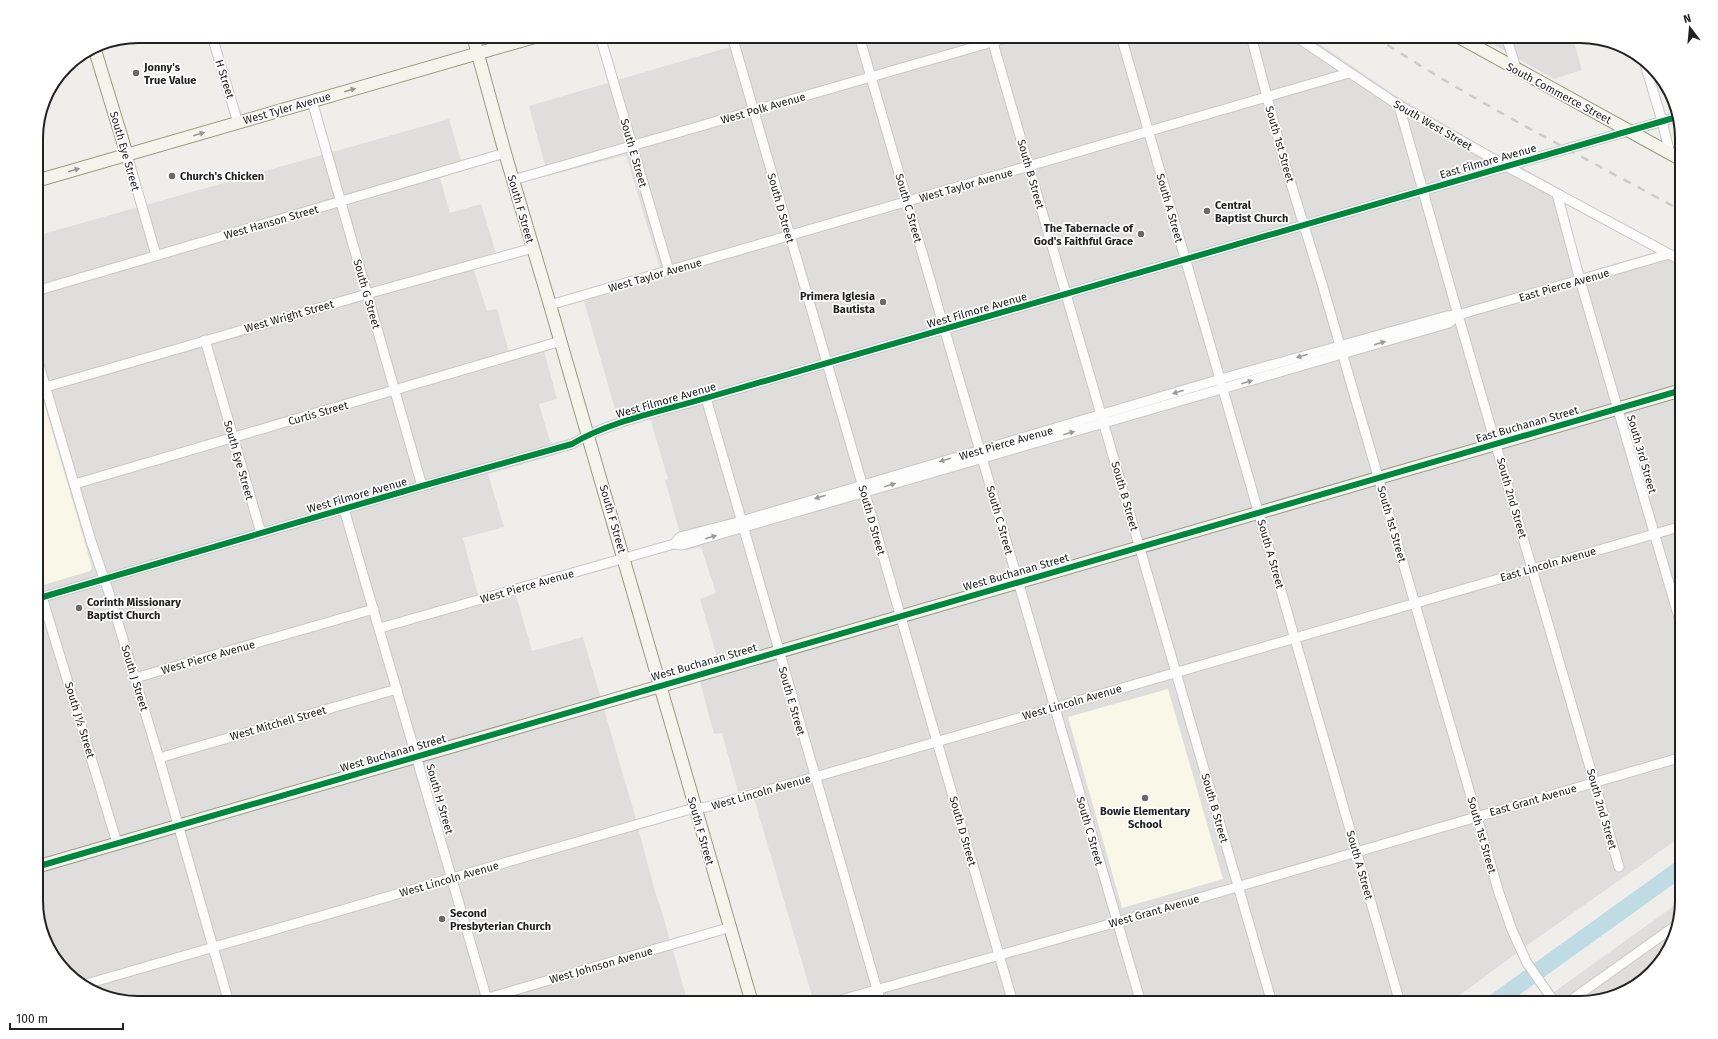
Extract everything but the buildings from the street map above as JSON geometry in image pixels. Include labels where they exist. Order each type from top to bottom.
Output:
[{"type":"street","name":"H Street","points":[[214,43],[238,123]]},
{"type":"street","name":"South F Street","points":[[475,43],[505,153],[624,558],[694,808],[731,927],[750,996]]},
{"type":"street","name":"West Tyler Avenue","points":[[43,179],[515,43]]},
{"type":"street","name":"South E Street","points":[[602,43],[669,271]]},
{"type":"street","name":"South D Street","points":[[734,43],[826,364],[1011,996]]},
{"type":"street","name":"South C Street","points":[[861,43],[1139,996]]},
{"type":"street","name":"West Polk Avenue","points":[[513,180],[871,77],[979,43]]},
{"type":"street","name":"South B Street","points":[[993,43],[1270,996]]},
{"type":"street","name":"South A Street","points":[[1123,43],[1398,996]]},
{"type":"street","name":"South 1st Street","points":[[1253,43],[1267,98],[1499,893],[1512,930],[1527,963],[1550,996]]},
{"type":"street","name":"South West Street","points":[[1306,43],[1399,106],[1557,194],[1675,257]]},
{"type":"street","name":"South Commerce Street","points":[[1468,43],[1675,156]]},
{"type":"street","points":[[1508,43],[1517,71]]},
{"type":"street","name":"South Eye Street","points":[[96,53],[156,255]]},
{"type":"street","points":[[1647,71],[1670,154]]},
{"type":"street","name":"West Taylor Avenue","points":[[550,305],[1349,73]]},
{"type":"street","name":"South G Street","points":[[312,101],[422,486]]},
{"type":"street","name":"South 2nd Street","points":[[1399,106],[1458,315],[1619,867]]},
{"type":"street","name":"East Filmore Avenue","points":[[1304,225],[1673,118]]},
{"type":"street","name":"West Hanson Street","points":[[43,289],[505,153]]},
{"type":"street","name":"South 3rd Street","points":[[1557,194],[1580,280],[1675,604]]},
{"type":"street","name":"West Filmore Avenue","points":[[43,597],[422,486],[572,444],[588,434],[605,428],[706,398],[1304,225]]},
{"type":"street","name":"West Wright Street","points":[[46,387],[205,340],[533,248]]},
{"type":"street","name":"East Pierce Avenue","points":[[1341,350],[1449,323],[1458,315],[1669,254]]},
{"type":"street","name":"South Eye Street","points":[[205,340],[261,533]]},
{"type":"street","name":"Curtis Street","points":[[75,484],[561,341]]},
{"type":"street","name":"West Pierce Avenue","points":[[380,628],[674,544],[682,545],[742,524],[863,488],[1341,350]]},
{"type":"street","name":"South J Street","points":[[43,377],[159,758],[227,996]]},
{"type":"street","name":"East Buchanan Street","points":[[1378,478],[1675,392]]},
{"type":"street","name":"South E Street","points":[[706,398],[879,996]]},
{"type":"street","name":"West Buchanan Street","points":[[43,865],[659,685],[1378,478]]},
{"type":"street","name":"South H Street","points":[[344,509],[487,996]]},
{"type":"street","name":"East Lincoln Avenue","points":[[1414,602],[1675,528]]},
{"type":"street","name":"West Lincoln Avenue","points":[[91,983],[694,808],[707,807],[815,777],[1414,602]]},
{"type":"street","name":"West Pierce Avenue","points":[[135,678],[374,609]]},
{"type":"street","name":"South J½ Street","points":[[43,611],[117,843]]},
{"type":"street","name":"West Mitchell Street","points":[[159,758],[397,689]]},
{"type":"street","name":"East Grant Avenue","points":[[1477,816],[1675,759]]},
{"type":"street","name":"West Grant Avenue","points":[[855,996],[1117,922],[1477,816]]},
{"type":"street","name":"West Johnson Avenue","points":[[504,996],[731,927]]},
{"type":"street","points":[[1577,996],[1671,929]]},
{"type":"shaded area","points":[[743,43],[1318,43],[1393,94],[1482,146],[1563,190],[1567,214],[1584,273],[1655,252],[1675,263],[1675,841],[1529,944],[1458,996],[812,996],[751,788],[738,792],[722,733],[714,734],[695,663],[717,657],[700,599],[716,593],[701,547],[685,551],[665,480],[668,479],[647,408],[617,416],[584,301],[663,278],[626,155],[548,176],[529,106]]},
{"type":"shaded area","points":[[1491,43],[1574,43],[1582,70],[1554,79]]},
{"type":"shaded area","points":[[449,119],[464,171],[440,178],[450,213],[481,204],[498,260],[473,267],[487,311],[497,309],[509,352],[542,343],[557,399],[539,404],[554,455],[488,474],[504,527],[463,538],[478,595],[513,585],[532,651],[583,637],[686,996],[138,996],[114,993],[102,989],[80,976],[67,964],[53,943],[48,931],[43,907],[43,585],[90,571],[92,568],[43,401],[43,234]]},
{"type":"shaded area","points":[[43,401],[92,568],[90,571],[43,585]]},
{"type":"shaded area","name":"Bowie Elementary School","points":[[1168,689],[1223,879],[1122,908],[1068,717]]},
{"type":"shaded area","points":[[1675,905],[1672,925],[1668,937],[1655,959],[1638,976],[1616,989],[1604,993],[1580,996],[1549,996]]},
{"type":"water","points":[[1675,862],[1675,883],[1518,996],[1489,996]]},
{"type":"railway","points":[[1385,43],[1487,105],[1675,207]]},
{"type":"cycle path","points":[[43,597],[422,486],[572,444],[603,429],[637,417],[1673,118]]},
{"type":"cycle path","points":[[43,865],[1675,392]]},
{"type":"place","name":"Jonny's True Value","points":[[136,73]]},
{"type":"place","name":"Church's Chicken","points":[[172,176]]},
{"type":"place","name":"Central Baptist Church","points":[[1207,211]]},
{"type":"place","name":"The Tabernacle of God's Faithful Grace","points":[[1141,234]]},
{"type":"place","name":"Primera Iglesia Bautista","points":[[883,302]]},
{"type":"place","name":"Corinth Missionary Baptist Church","points":[[79,608]]},
{"type":"place","name":"Bowie Elementary School","points":[[1145,798]]},
{"type":"place","name":"Second Presbyterian Church","points":[[442,919]]}]
